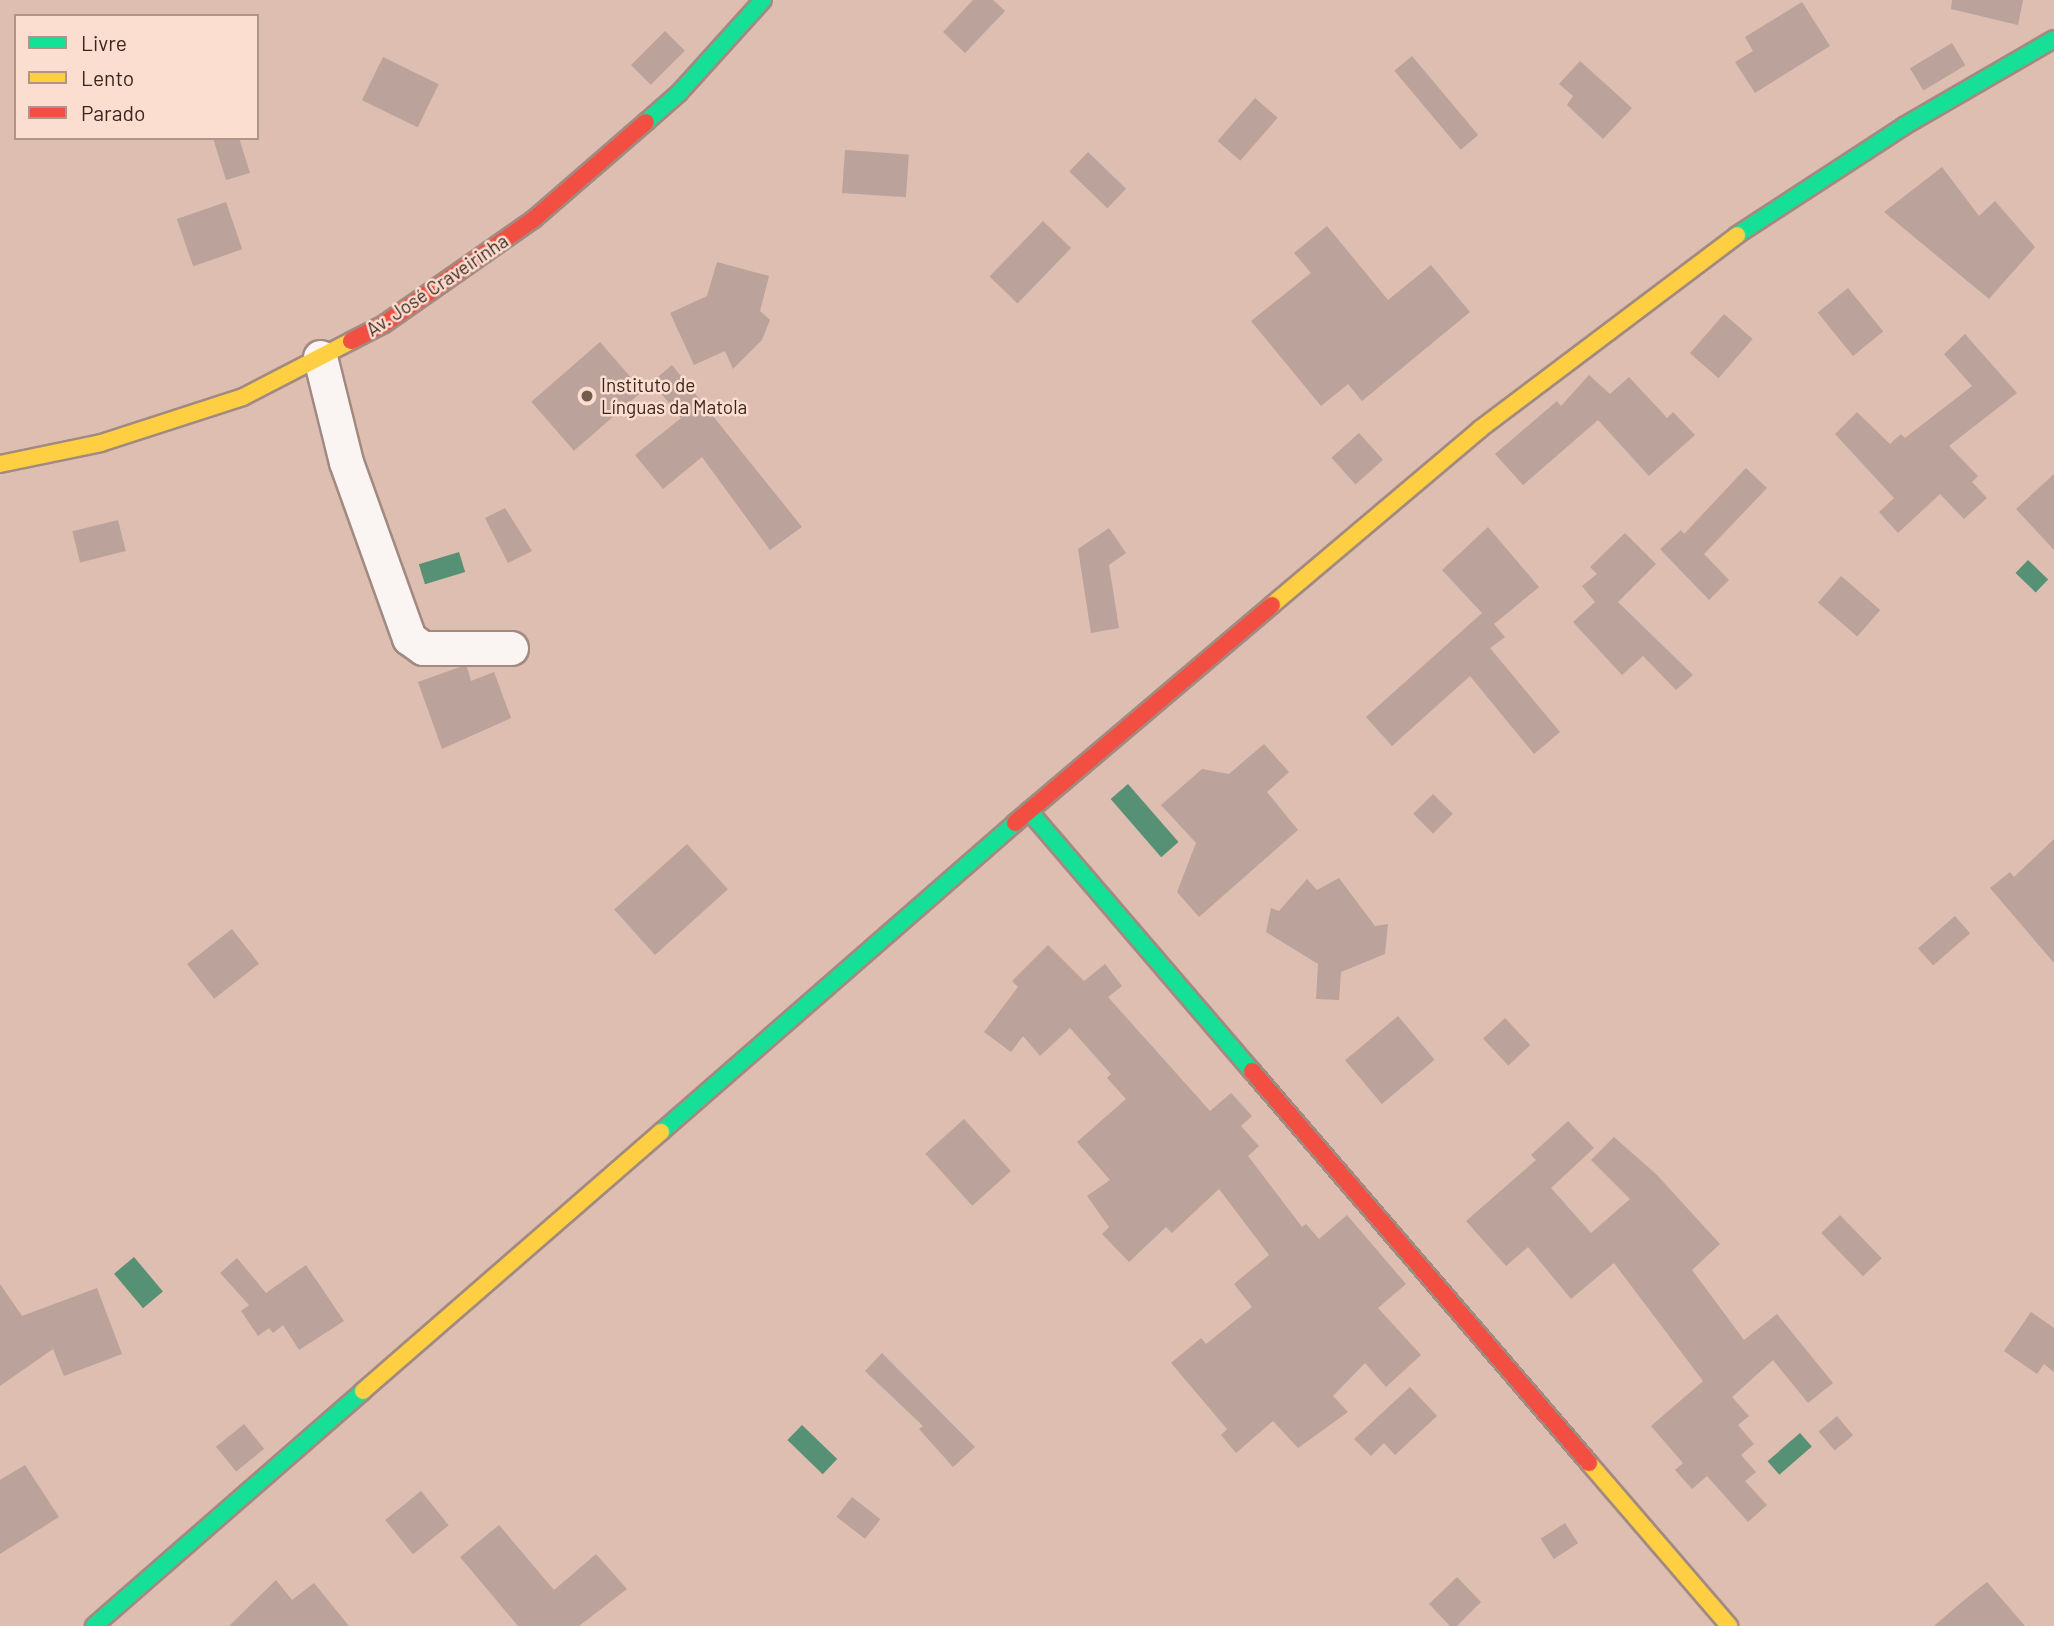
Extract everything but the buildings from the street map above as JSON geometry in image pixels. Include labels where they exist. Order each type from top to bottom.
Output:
[{"type":"street","name":"Av. José Craveirinha","points":[[0,464],[101,443],[243,397],[384,324],[534,219],[679,93],[763,0]]},
{"type":"street","points":[[94,1626],[1028,811],[1370,519],[1704,257],[1905,126],[2054,39]]},
{"type":"street","points":[[320,357],[345,463],[409,638],[423,649],[512,648]]},
{"type":"street","points":[[1028,811],[1729,1626]]},
{"type":"shaded area","points":[[459,552],[465,572],[425,584],[419,564]]},
{"type":"shaded area","points":[[2028,560],[2048,579],[2036,592],[2015,573]]},
{"type":"shaded area","points":[[1128,784],[1179,842],[1161,857],[1111,799]]},
{"type":"shaded area","points":[[134,1257],[163,1291],[143,1308],[114,1274]]},
{"type":"shaded area","points":[[802,1425],[837,1459],[823,1474],[787,1440]]},
{"type":"shaded area","points":[[1800,1433],[1812,1447],[1779,1475],[1768,1461]]},
{"type":"traffic: fast","points":[[646,122],[679,93],[763,0]]},
{"type":"traffic: fast","points":[[1737,235],[1904,126],[2054,39]]},
{"type":"traffic: fast","points":[[1029,811],[1252,1071]]},
{"type":"traffic: fast","points":[[661,1132],[1015,823]]},
{"type":"traffic: fast","points":[[94,1626],[363,1391]]},
{"type":"traffic: slow","points":[[1272,605],[1480,429],[1737,235]]},
{"type":"traffic: slow","points":[[0,464],[101,443],[243,397],[351,341]]},
{"type":"traffic: slow","points":[[363,1391],[661,1132]]},
{"type":"traffic: slow","points":[[1589,1463],[1729,1626]]},
{"type":"traffic: jam","points":[[351,341],[384,324],[534,219],[646,122]]},
{"type":"traffic: jam","points":[[1015,823],[1272,605]]},
{"type":"traffic: jam","points":[[1252,1071],[1589,1463]]},
{"type":"place","name":"Instituto de Línguas da Matola","points":[[587,396]]}]
